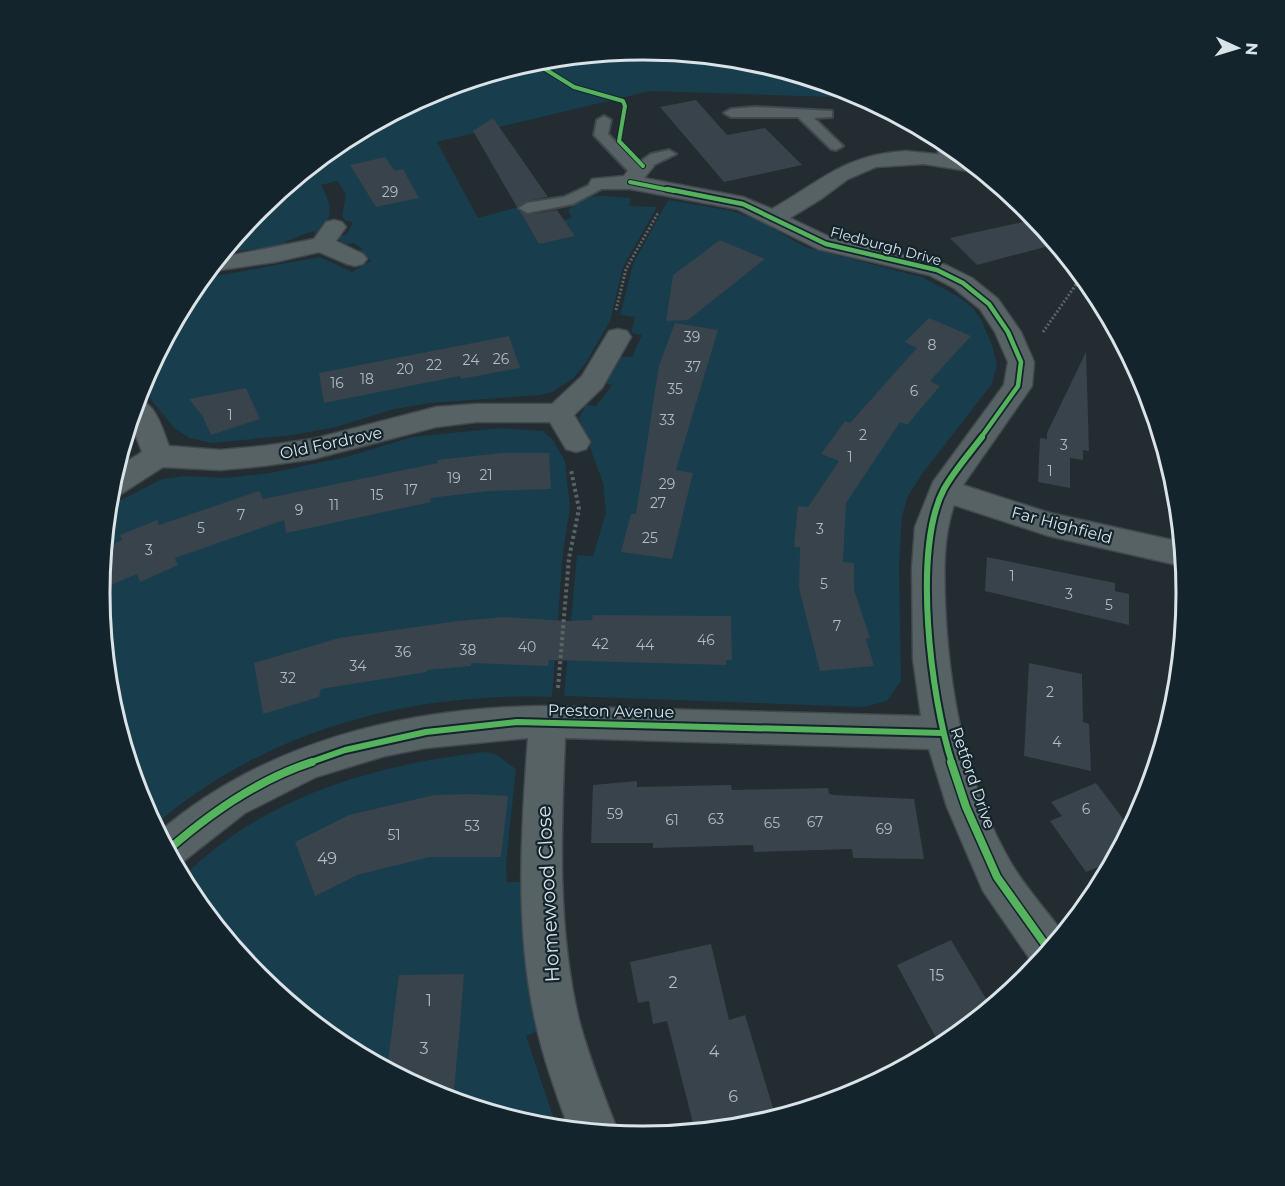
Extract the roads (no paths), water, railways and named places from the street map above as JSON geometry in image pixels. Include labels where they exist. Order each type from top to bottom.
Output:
[{"type":"street","points":[[836,146],[857,166]]},
{"type":"street","points":[[775,217],[819,191],[838,175],[857,166],[940,151]]},
{"type":"street","name":"Fledburgh Drive","points":[[600,184],[637,174],[670,191],[743,204],[775,217],[826,244],[908,261],[937,270],[963,283],[989,304],[1008,332],[1021,362],[1018,386],[944,490]]},
{"type":"street","points":[[224,264],[275,255],[328,234],[356,259]]},
{"type":"street","points":[[576,442],[559,413],[592,382],[618,338]]},
{"type":"street","name":"Old Fordrove","points":[[158,456],[220,460],[263,456],[313,449],[436,417],[476,413],[559,413]]},
{"type":"street","points":[[123,478],[158,456],[141,414]]},
{"type":"street","name":"Far Highfield","points":[[944,490],[1049,524],[1173,552]]},
{"type":"street","name":"Retford Drive","points":[[944,490],[931,527],[928,568],[930,659],[942,733],[966,807],[997,877],[1044,943]]},
{"type":"street","name":"Preston Avenue","points":[[173,846],[221,806],[273,778],[334,753],[390,737],[468,725],[547,723],[942,733]]},
{"type":"street","name":"Homewood Close","points":[[547,723],[542,817],[545,927],[553,995],[591,1123]]},
{"type":"lane","points":[[731,113],[754,110],[803,115],[827,114]]},
{"type":"lane","points":[[803,115],[836,146]]},
{"type":"lane","points":[[604,120],[602,135],[637,174],[656,157],[669,154]]},
{"type":"lane","points":[[527,208],[568,201],[600,184]]}]
